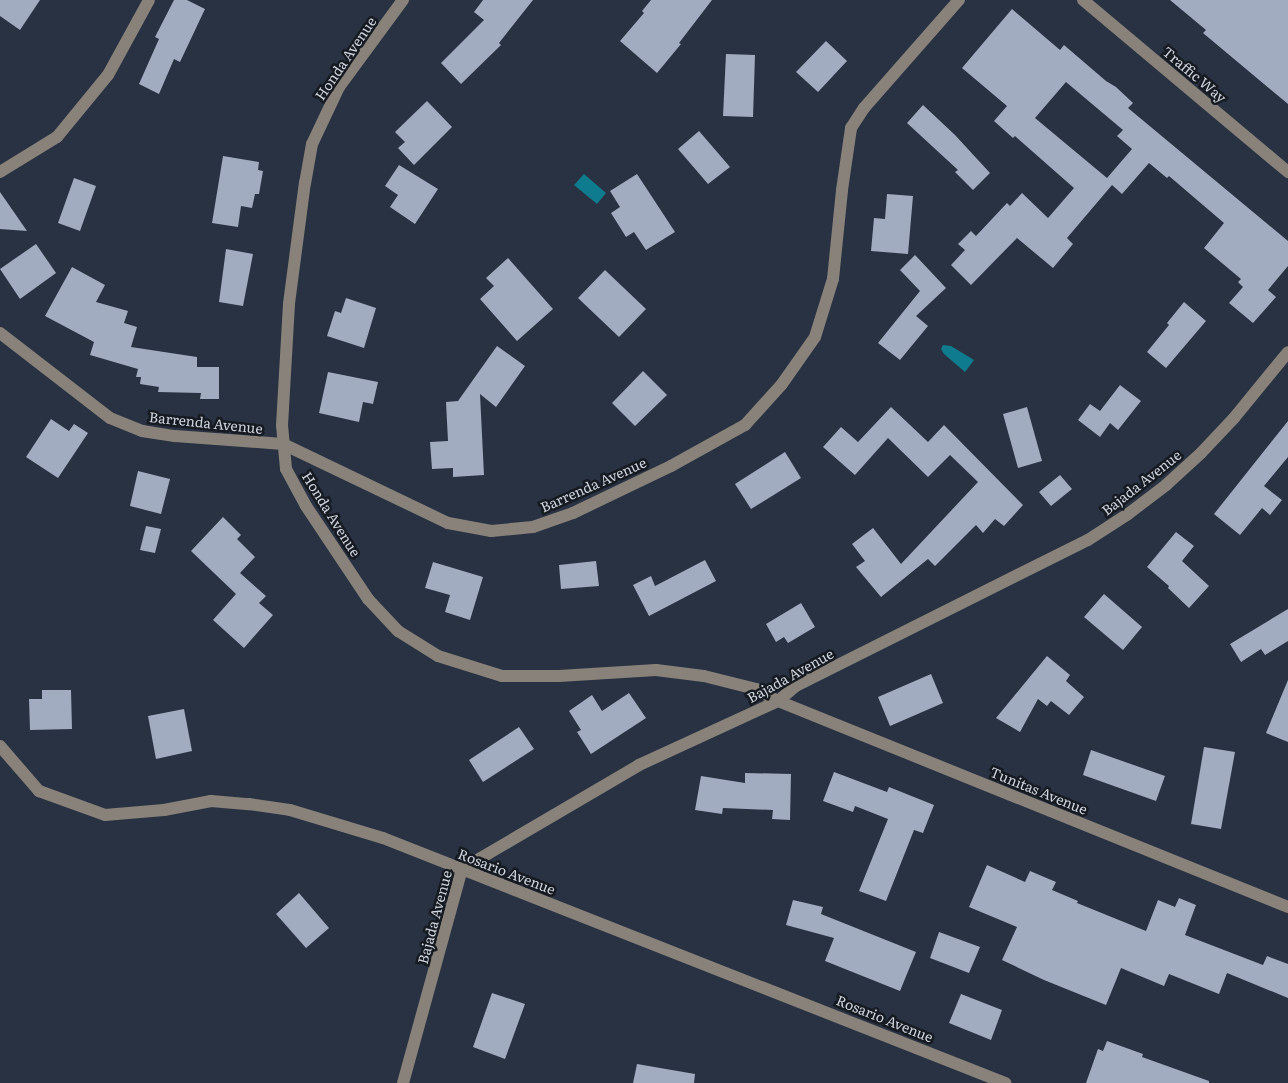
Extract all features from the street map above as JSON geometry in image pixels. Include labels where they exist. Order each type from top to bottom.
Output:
[{"type":"street","points":[[0,172],[58,137],[108,75],[149,0]]},
{"type":"street","name":"Honda Avenue","points":[[403,0],[339,88],[312,144],[304,182],[289,304],[283,444],[286,469],[306,506],[368,599],[398,631],[438,656],[502,676],[559,676],[632,671],[680,672],[756,690],[778,701]]},
{"type":"street","name":"Barrenda Avenue","points":[[0,333],[110,418],[142,431],[175,436],[283,444],[448,524],[491,531],[533,527],[572,513],[671,466],[746,425],[782,384],[815,337],[833,279],[842,190],[851,128],[864,108],[959,0]]},
{"type":"street","name":"Traffic Way","points":[[1083,0],[1288,172]]},
{"type":"street","name":"Bajada Avenue","points":[[403,1083],[462,869],[639,765],[778,701],[796,686],[1088,540],[1128,514],[1166,485],[1201,453],[1288,352]]},
{"type":"street","name":"Tunitas Avenue","points":[[778,701],[1288,908]]},
{"type":"street","name":"Rosario Avenue","points":[[0,746],[40,791],[105,815],[164,810],[211,801],[249,804],[290,810],[383,838],[1005,1083]]},
{"type":"water","points":[[584,174],[606,193],[597,204],[574,185]]},
{"type":"water","points":[[943,345],[951,346],[974,360],[965,372],[944,354],[941,349]]},
{"type":"building","points":[[0,0],[40,0],[20,30],[0,16]]},
{"type":"building","points":[[174,0],[187,0],[205,9],[180,62],[174,59],[159,94],[139,84],[159,39],[155,37]]},
{"type":"building","points":[[483,0],[533,0],[499,43],[501,45],[461,84],[441,63],[484,20],[474,12]]},
{"type":"building","points":[[651,0],[712,0],[679,43],[681,44],[657,73],[620,41],[644,13],[642,11]]},
{"type":"building","points":[[1170,0],[1288,0],[1288,104],[1203,33],[1206,30]]},
{"type":"building","points":[[1012,9],[1060,50],[1064,45],[1133,103],[1128,108],[1288,241],[1288,266],[1268,290],[1276,297],[1253,323],[1229,303],[1243,287],[1238,282],[1241,279],[1204,248],[1224,223],[1169,176],[1167,178],[1149,163],[1122,194],[1112,185],[1067,238],[1073,244],[1053,268],[1017,238],[971,285],[951,265],[965,250],[958,244],[971,231],[976,236],[1007,203],[1010,206],[1022,193],[1048,218],[1074,188],[1015,136],[1013,138],[994,121],[1007,106],[962,68]],"holes":[[[1066,82],[1123,130],[1117,136],[1132,149],[1107,178],[1035,118]]]},
{"type":"building","points":[[826,41],[847,61],[818,92],[796,72]]},
{"type":"building","points":[[726,54],[755,55],[753,117],[723,116]]},
{"type":"building","points":[[427,101],[452,127],[414,165],[398,148],[405,142],[395,132]]},
{"type":"building","points":[[923,105],[955,135],[990,173],[973,190],[955,172],[958,170],[907,123]]},
{"type":"building","points":[[699,131],[730,167],[708,184],[678,149]]},
{"type":"building","points":[[223,156],[259,162],[258,170],[263,171],[259,194],[255,194],[252,208],[241,206],[238,227],[212,223]]},
{"type":"building","points":[[399,165],[438,189],[415,224],[390,207],[398,195],[385,186]]},
{"type":"building","points":[[637,174],[675,232],[646,250],[634,232],[626,237],[611,213],[620,207],[610,191]]},
{"type":"building","points":[[74,178],[96,186],[80,231],[58,223]]},
{"type":"building","points":[[0,192],[27,231],[0,229]]},
{"type":"building","points":[[887,194],[913,196],[908,254],[871,251],[874,218],[885,219]]},
{"type":"building","points":[[36,244],[56,273],[20,299],[0,269]]},
{"type":"building","points":[[226,249],[253,254],[243,306],[219,302]]},
{"type":"building","points":[[915,255],[946,288],[916,316],[928,326],[900,360],[878,343],[920,291],[900,270]]},
{"type":"building","points":[[508,258],[553,309],[517,341],[480,299],[494,286],[486,278]]},
{"type":"building","points":[[72,267],[105,285],[96,302],[128,311],[124,323],[137,327],[131,347],[197,357],[197,367],[219,367],[219,399],[200,399],[201,393],[158,392],[159,387],[140,384],[141,377],[136,377],[138,369],[90,355],[94,342],[45,316]]},
{"type":"building","points":[[605,270],[646,309],[619,337],[578,298]]},
{"type":"building","points":[[346,298],[376,308],[364,348],[327,336],[335,311],[341,313]]},
{"type":"building","points":[[1184,302],[1206,321],[1166,368],[1147,352],[1169,325],[1167,323]]},
{"type":"building","points":[[497,346],[525,366],[496,407],[480,394],[484,475],[453,477],[453,468],[432,469],[430,442],[448,441],[446,402],[458,401]]},
{"type":"building","points":[[643,371],[667,395],[635,426],[612,403]]},
{"type":"building","points":[[328,372],[378,382],[373,404],[363,402],[359,422],[319,413]]},
{"type":"building","points":[[1120,385],[1141,401],[1118,430],[1110,423],[1100,437],[1078,420],[1090,404],[1100,411]]},
{"type":"building","points":[[891,407],[928,442],[944,425],[1023,505],[1004,526],[995,519],[983,533],[976,525],[935,566],[928,559],[881,597],[856,567],[865,561],[852,544],[873,528],[901,564],[978,482],[950,455],[928,477],[888,438],[855,475],[823,447],[841,427],[858,442]]},
{"type":"building","points":[[1027,407],[1042,461],[1018,468],[1003,414]]},
{"type":"building","points":[[51,419],[69,431],[74,424],[88,433],[58,478],[26,457]]},
{"type":"building","points":[[1288,421],[1288,457],[1264,486],[1282,500],[1270,515],[1262,508],[1240,535],[1214,514]]},
{"type":"building","points":[[785,452],[801,478],[751,509],[735,484]]},
{"type":"building","points":[[138,471],[170,479],[161,514],[130,506]]},
{"type":"building","points":[[1060,475],[1072,489],[1051,506],[1039,492]]},
{"type":"building","points":[[223,517],[241,535],[237,539],[255,557],[240,573],[266,596],[259,603],[273,615],[244,648],[213,620],[236,594],[191,551]]},
{"type":"building","points":[[146,526],[161,529],[155,553],[140,550]]},
{"type":"building","points":[[1176,532],[1194,546],[1182,561],[1209,586],[1189,608],[1168,588],[1169,586],[1147,567]]},
{"type":"building","points":[[705,560],[716,581],[649,616],[633,585],[651,576],[655,586]]},
{"type":"building","points":[[596,561],[599,586],[561,589],[559,565]]},
{"type":"building","points":[[433,562],[483,577],[470,620],[445,612],[450,595],[425,588]]},
{"type":"building","points":[[1104,594],[1142,627],[1123,650],[1084,617]]},
{"type":"building","points":[[801,603],[815,627],[788,643],[784,637],[776,642],[766,624]]},
{"type":"building","points":[[1288,609],[1288,641],[1265,655],[1261,649],[1241,662],[1230,644]]},
{"type":"building","points":[[1047,656],[1070,675],[1066,681],[1084,697],[1069,715],[1051,701],[1047,706],[1038,699],[1020,732],[996,718]]},
{"type":"building","points":[[931,674],[943,703],[890,726],[878,697]]},
{"type":"building","points":[[1288,680],[1288,742],[1266,733]]},
{"type":"building","points":[[42,690],[71,690],[72,729],[30,730],[29,699],[42,699]]},
{"type":"building","points":[[629,693],[646,718],[591,754],[577,732],[581,730],[569,711],[592,695],[602,711]]},
{"type":"building","points":[[184,709],[192,751],[156,759],[148,716]]},
{"type":"building","points":[[519,727],[534,749],[483,782],[469,760]]},
{"type":"building","points":[[1204,747],[1235,752],[1221,829],[1191,824]]},
{"type":"building","points":[[1091,750],[1165,776],[1156,801],[1083,775]]},
{"type":"building","points":[[834,772],[887,792],[889,787],[934,805],[923,833],[914,830],[886,901],[859,891],[888,819],[855,806],[853,812],[823,801]]},
{"type":"building","points":[[745,773],[791,774],[790,820],[772,819],[773,810],[723,808],[722,814],[695,810],[701,776],[745,783]]},
{"type":"building","points":[[987,865],[1025,882],[1030,871],[1056,882],[1052,890],[1078,901],[1077,903],[1146,931],[1158,900],[1175,907],[1179,898],[1196,905],[1185,935],[1263,965],[1267,956],[1288,964],[1288,998],[1227,973],[1219,994],[1169,974],[1164,986],[1121,968],[1106,1005],[1044,980],[1002,960],[1017,927],[969,907]]},
{"type":"building","points":[[299,893],[329,928],[306,948],[276,914]]},
{"type":"building","points":[[793,900],[823,907],[821,914],[916,952],[900,991],[825,961],[834,938],[786,925]]},
{"type":"building","points":[[939,932],[980,947],[969,973],[930,958]]},
{"type":"building","points":[[492,993],[525,1004],[505,1059],[473,1047]]},
{"type":"building","points":[[961,994],[1002,1010],[991,1040],[949,1023]]},
{"type":"building","points":[[1107,1041],[1143,1054],[1142,1057],[1209,1081],[1209,1083],[1086,1083],[1098,1049],[1103,1051]]},
{"type":"building","points":[[637,1064],[695,1074],[694,1083],[633,1083]]}]
